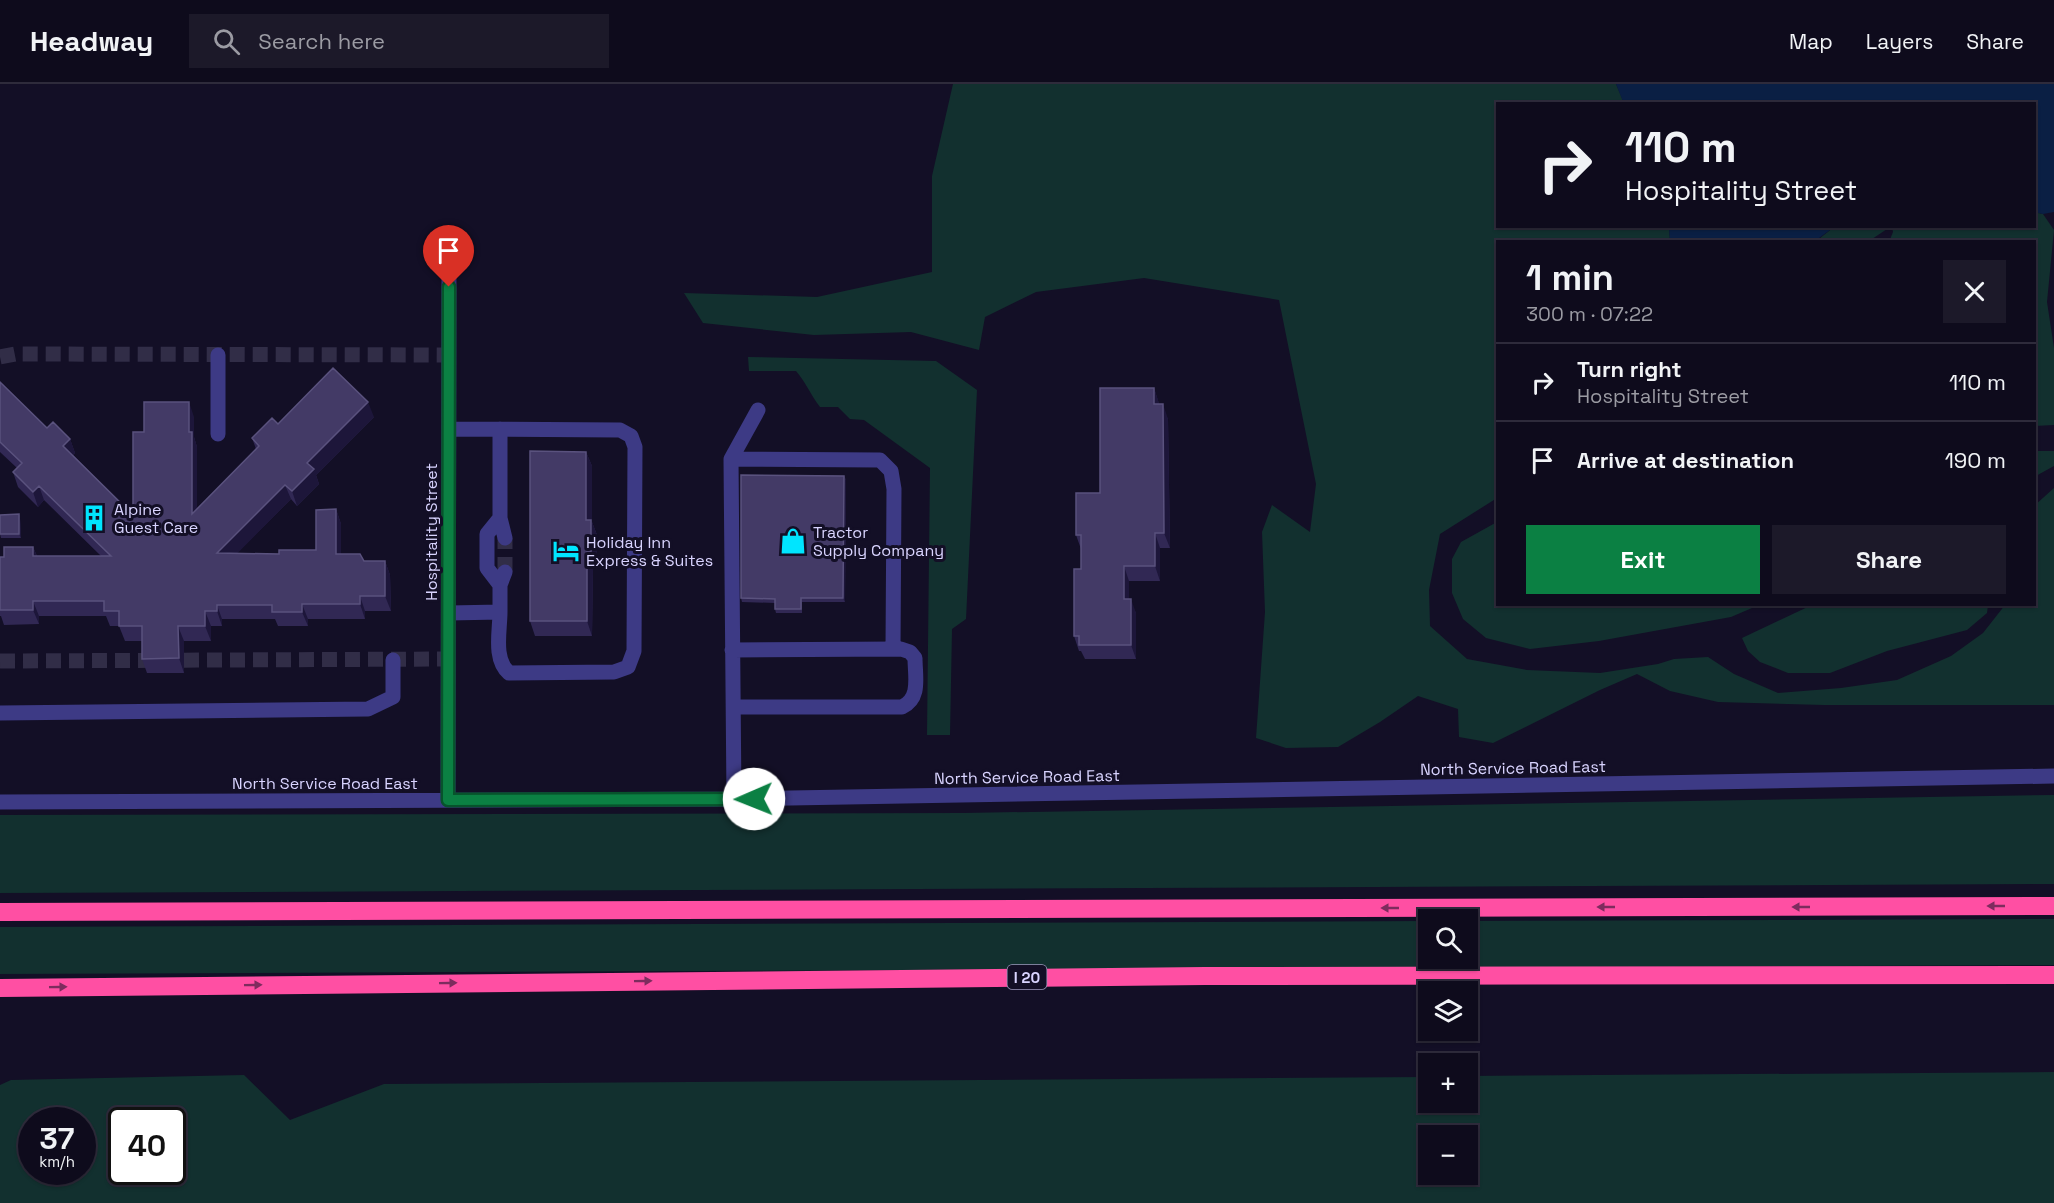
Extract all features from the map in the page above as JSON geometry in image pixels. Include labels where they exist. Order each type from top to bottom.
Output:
[{"type":"highway","points":[[0,912],[2054,906]]},
{"type":"highway","name":"I 20","points":[[0,988],[1194,976],[2054,975]]},
{"type":"street","name":"Hospitality Street","points":[[448,800],[449,264]]},
{"type":"street","points":[[218,355],[218,434]]},
{"type":"street","points":[[734,799],[731,459],[758,410]]},
{"type":"street","points":[[449,429],[620,430],[631,436],[635,447],[634,651],[628,667],[614,672],[509,673],[502,668],[499,659],[502,578],[487,568],[487,534],[500,518]]},
{"type":"street","points":[[500,429],[500,518],[505,538]]},
{"type":"street","points":[[731,459],[880,460],[891,471],[894,489],[893,649]]},
{"type":"street","points":[[449,612],[500,612]]},
{"type":"street","points":[[732,650],[893,649],[910,652],[915,658],[915,696],[910,703],[902,707],[734,707]]},
{"type":"street","points":[[0,713],[368,710],[393,697],[393,660]]},
{"type":"street","name":"North Service Road East","points":[[0,802],[734,799],[2054,776]]},
{"type":"green space","points":[[953,84],[1616,84],[1624,102],[1496,102],[1496,228],[1669,228],[1670,240],[1496,240],[1496,499],[1440,534],[1429,590],[1430,626],[1467,659],[1527,670],[1600,673],[1658,664],[1674,659],[1708,657],[1734,674],[1778,693],[1841,688],[1897,680],[1951,656],[1983,633],[2004,606],[2036,606],[2036,504],[2054,488],[2054,705],[1824,705],[1718,702],[1670,691],[1637,674],[1493,743],[1459,737],[1458,709],[1418,696],[1338,747],[1286,748],[1256,738],[1265,612],[1262,532],[1272,505],[1310,532],[1316,484],[1279,300],[1144,278],[1036,292],[985,317],[979,350],[911,332],[814,335],[703,323],[684,293],[817,297],[932,272],[932,176]]},
{"type":"green space","points":[[2036,212],[2043,214],[2054,230],[2047,302],[2054,348],[2054,425],[2036,426],[2036,240],[1890,240],[1892,228],[2036,228]]},
{"type":"green space","points":[[1833,228],[1888,228],[1870,240],[1818,240]]},
{"type":"green space","points":[[748,357],[936,361],[977,390],[966,619],[952,629],[950,735],[927,735],[930,468],[864,420],[850,419],[838,407],[820,407],[796,371],[749,371]]},
{"type":"green space","points":[[2036,451],[2054,451],[2054,466],[2036,476]]},
{"type":"green space","points":[[1496,523],[1496,606],[1757,606],[1731,617],[1599,641],[1530,649],[1486,638],[1463,619],[1452,593],[1452,559],[1461,542]]},
{"type":"green space","points":[[1810,606],[1988,606],[1987,613],[1967,630],[1887,651],[1830,673],[1788,673],[1760,662],[1748,651],[1742,638]]},
{"type":"green space","points":[[2054,795],[2054,884],[0,893],[0,815],[964,813]]},
{"type":"green space","points":[[2054,919],[2054,965],[1478,968],[1478,921]]},
{"type":"green space","points":[[1418,921],[1418,968],[0,974],[0,927]]},
{"type":"green space","points":[[2054,1072],[2054,1203],[0,1203],[0,1085],[11,1080],[244,1075],[290,1120],[384,1084],[1418,1077],[1418,1113],[1478,1113],[1478,1076]]},
{"type":"water","points":[[1616,84],[2054,84],[2054,212],[2036,212],[2036,102],[1623,102]]},
{"type":"water","points":[[1669,228],[1833,228],[1816,240],[1670,240]]},
{"type":"building","name":"Alpine Guest Care","points":[[333,368],[368,402],[307,463],[314,469],[292,491],[285,485],[217,553],[279,554],[279,550],[316,550],[316,510],[336,509],[336,554],[360,554],[364,561],[385,561],[385,596],[360,596],[360,604],[302,604],[302,612],[272,612],[272,605],[217,605],[217,611],[205,611],[205,626],[178,626],[179,658],[142,659],[142,626],[119,626],[119,611],[104,611],[104,601],[33,601],[33,610],[0,610],[0,557],[4,557],[4,547],[33,547],[33,556],[111,556],[39,486],[33,492],[13,472],[22,463],[0,442],[0,382],[47,428],[53,422],[70,439],[63,446],[133,515],[133,432],[144,432],[144,402],[189,402],[189,432],[192,432],[192,514],[259,446],[252,438],[272,418],[278,424]]},
{"type":"building","points":[[1100,388],[1154,388],[1154,404],[1163,404],[1164,533],[1155,533],[1155,566],[1124,566],[1124,599],[1131,599],[1131,645],[1079,645],[1079,636],[1074,636],[1074,569],[1081,569],[1081,535],[1076,535],[1076,493],[1100,493]]},
{"type":"building","name":"Holiday Inn Express & Suites","points":[[530,451],[586,452],[586,520],[591,520],[591,552],[587,552],[587,621],[530,621]]},
{"type":"building","name":"Tractor Supply Company","points":[[741,475],[844,476],[843,598],[801,598],[801,609],[775,609],[775,599],[741,598]]},
{"type":"building","points":[[19,514],[19,534],[0,534],[0,515]]},
{"type":"tunnel","points":[[0,357],[15,354],[450,355]]},
{"type":"tunnel","points":[[505,538],[505,572]]},
{"type":"tunnel","points":[[0,661],[449,659]]},
{"type":"place","name":"Alpine Guest Care","points":[[94,518]]},
{"type":"place","name":"Tractor Supply Company","points":[[793,541]]},
{"type":"place","name":"Holiday Inn Express & Suites","points":[[566,551]]},
{"type":"route","points":[[449,287],[448,800],[754,799]]}]
